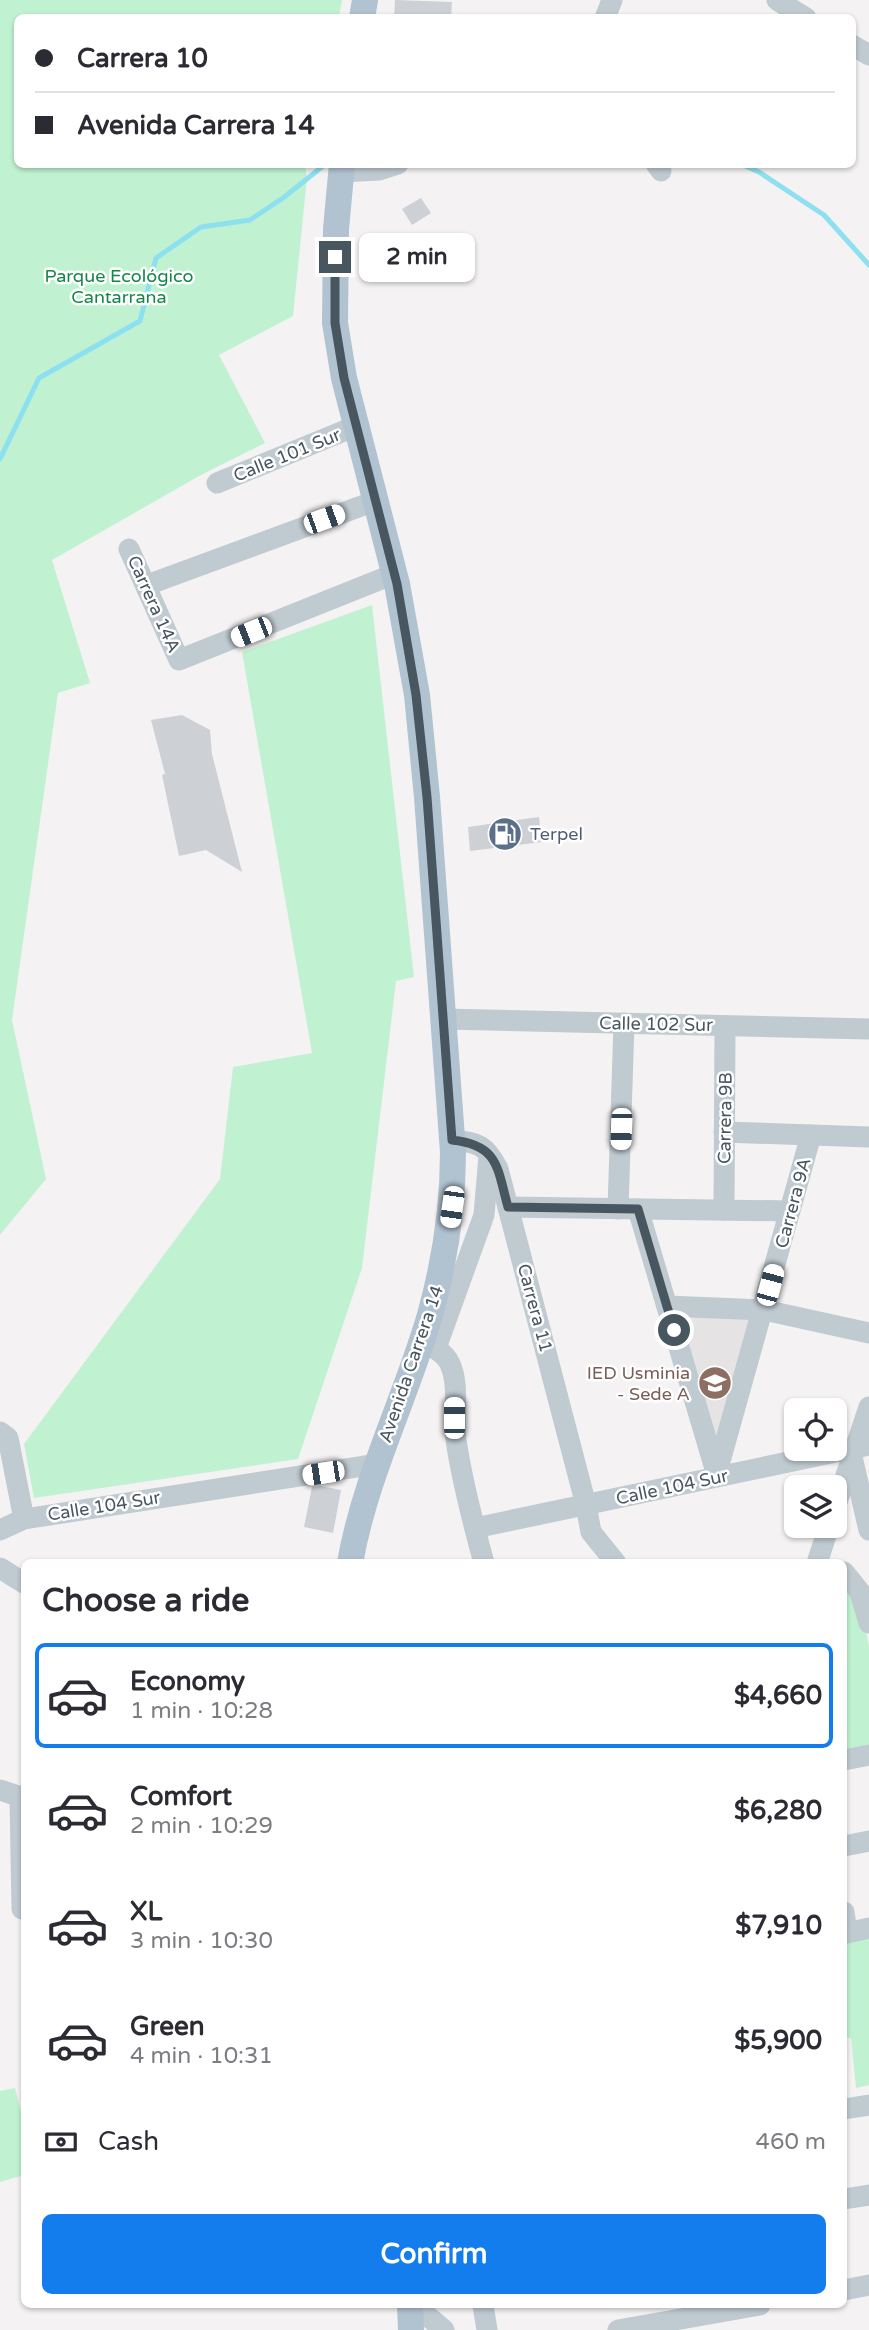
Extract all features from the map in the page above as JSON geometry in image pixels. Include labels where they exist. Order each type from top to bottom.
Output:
[{"type":"main road","name":"Avenida Carrera 14","points":[[342,168],[336,229],[335,323],[344,378],[394,574],[416,695],[427,797],[453,1183],[448,1235],[428,1346],[377,1464],[351,1559]]},
{"type":"street","points":[[777,0],[800,14]]},
{"type":"street","points":[[342,168],[385,168]]},
{"type":"street","name":"Calle 101 Sur","points":[[217,483],[356,426]]},
{"type":"street","points":[[147,585],[375,501]]},
{"type":"street","name":"Carrera 14A","points":[[129,548],[179,660],[394,574]]},
{"type":"street","name":"Calle 102 Sur","points":[[443,1019],[869,1029]]},
{"type":"street","points":[[624,1023],[628,1209],[667,1306],[717,1474]]},
{"type":"street","name":"Carrera 9B","points":[[724,1210],[725,1026]]},
{"type":"street","points":[[724,1132],[869,1137]]},
{"type":"street","name":"Carrera 9A","points":[[717,1474],[811,1135]]},
{"type":"street","points":[[452,1140],[468,1141],[481,1146],[489,1153],[484,1215],[428,1346],[445,1356],[454,1376],[456,1440],[483,1559]]},
{"type":"street","name":"Carrera 11","points":[[489,1153],[498,1169],[591,1532]]},
{"type":"street","points":[[508,1207],[790,1211]]},
{"type":"street","points":[[667,1306],[764,1310],[869,1333]]},
{"type":"street","points":[[847,1478],[858,1450],[869,1407]]},
{"type":"street","points":[[0,1432],[8,1438],[24,1519]]},
{"type":"street","points":[[858,1450],[869,1530]]},
{"type":"street","name":"Calle 104 Sur","points":[[475,1528],[717,1474],[858,1450]]},
{"type":"street","name":"Calle 104 Sur","points":[[0,1530],[24,1519],[377,1464]]},
{"type":"street","points":[[591,1532],[597,1559]]},
{"type":"street","points":[[591,1532],[613,1559]]},
{"type":"street","points":[[823,1559],[827,1538]]},
{"type":"street","points":[[0,1569],[21,1581]]},
{"type":"street","points":[[847,1576],[860,1592],[869,1623]]},
{"type":"street","points":[[847,1759],[869,1755]]},
{"type":"street","points":[[13,1803],[10,1889],[21,1907]]},
{"type":"street","points":[[847,1845],[869,1841]]},
{"type":"street","points":[[847,1922],[869,1928]]},
{"type":"street","points":[[847,2109],[869,2105]]},
{"type":"street","points":[[847,2199],[869,2195]]},
{"type":"street","points":[[847,2289],[869,2285]]},
{"type":"street","points":[[483,2308],[487,2330]]},
{"type":"street","points":[[618,2330],[663,2326],[711,2309]]},
{"type":"street","points":[[410,2315],[423,2312],[444,2330]]},
{"type":"shaded area","name":"IED Usminia - Sede A","points":[[675,1311],[751,1317],[717,1449]]},
{"type":"green space","name":"Parque Ecológico Cantarrana","points":[[0,0],[342,0],[340,14],[14,14],[14,168],[306,168],[307,178],[293,316],[219,355],[265,443],[199,476],[52,560],[90,683],[58,693],[12,1020],[46,1179],[0,1235]]},
{"type":"green space","points":[[372,605],[414,977],[396,981],[362,1268],[298,1459],[34,1498],[24,1444],[220,1179],[233,1067],[312,1053],[242,652]]},
{"type":"green space","points":[[847,1587],[861,1607],[869,1646],[869,1745],[847,1749]]},
{"type":"green space","points":[[869,1936],[869,2085],[856,2088],[851,2038],[847,2038],[847,1940]]},
{"type":"green space","points":[[15,2088],[21,2112],[21,2176],[0,2182],[0,2091]]},
{"type":"building","points":[[395,0],[452,2],[451,14],[394,14]]},
{"type":"building","points":[[421,198],[431,213],[412,225],[402,209]]},
{"type":"building","points":[[182,715],[210,730],[212,754],[242,872],[206,850],[179,856],[162,775],[165,774],[151,720]]},
{"type":"building","name":"Terpel","points":[[539,817],[542,842],[470,851],[468,827]]},
{"type":"building","points":[[312,1487],[341,1490],[333,1533],[304,1527]]},
{"type":"waterway","points":[[0,459],[39,378],[140,321],[156,258],[201,227],[250,220],[320,168]]},
{"type":"waterway","points":[[750,168],[824,215],[869,265]]},
{"type":"place","name":"Terpel","points":[[505,834]]},
{"type":"place","name":"IED Usminia - Sede A","points":[[715,1383]]},
{"type":"route","points":[[335,257],[335,323],[344,378],[397,584],[416,695],[427,797],[452,1140],[468,1141],[481,1146],[489,1153],[498,1169],[508,1207],[638,1209],[674,1330]]}]
